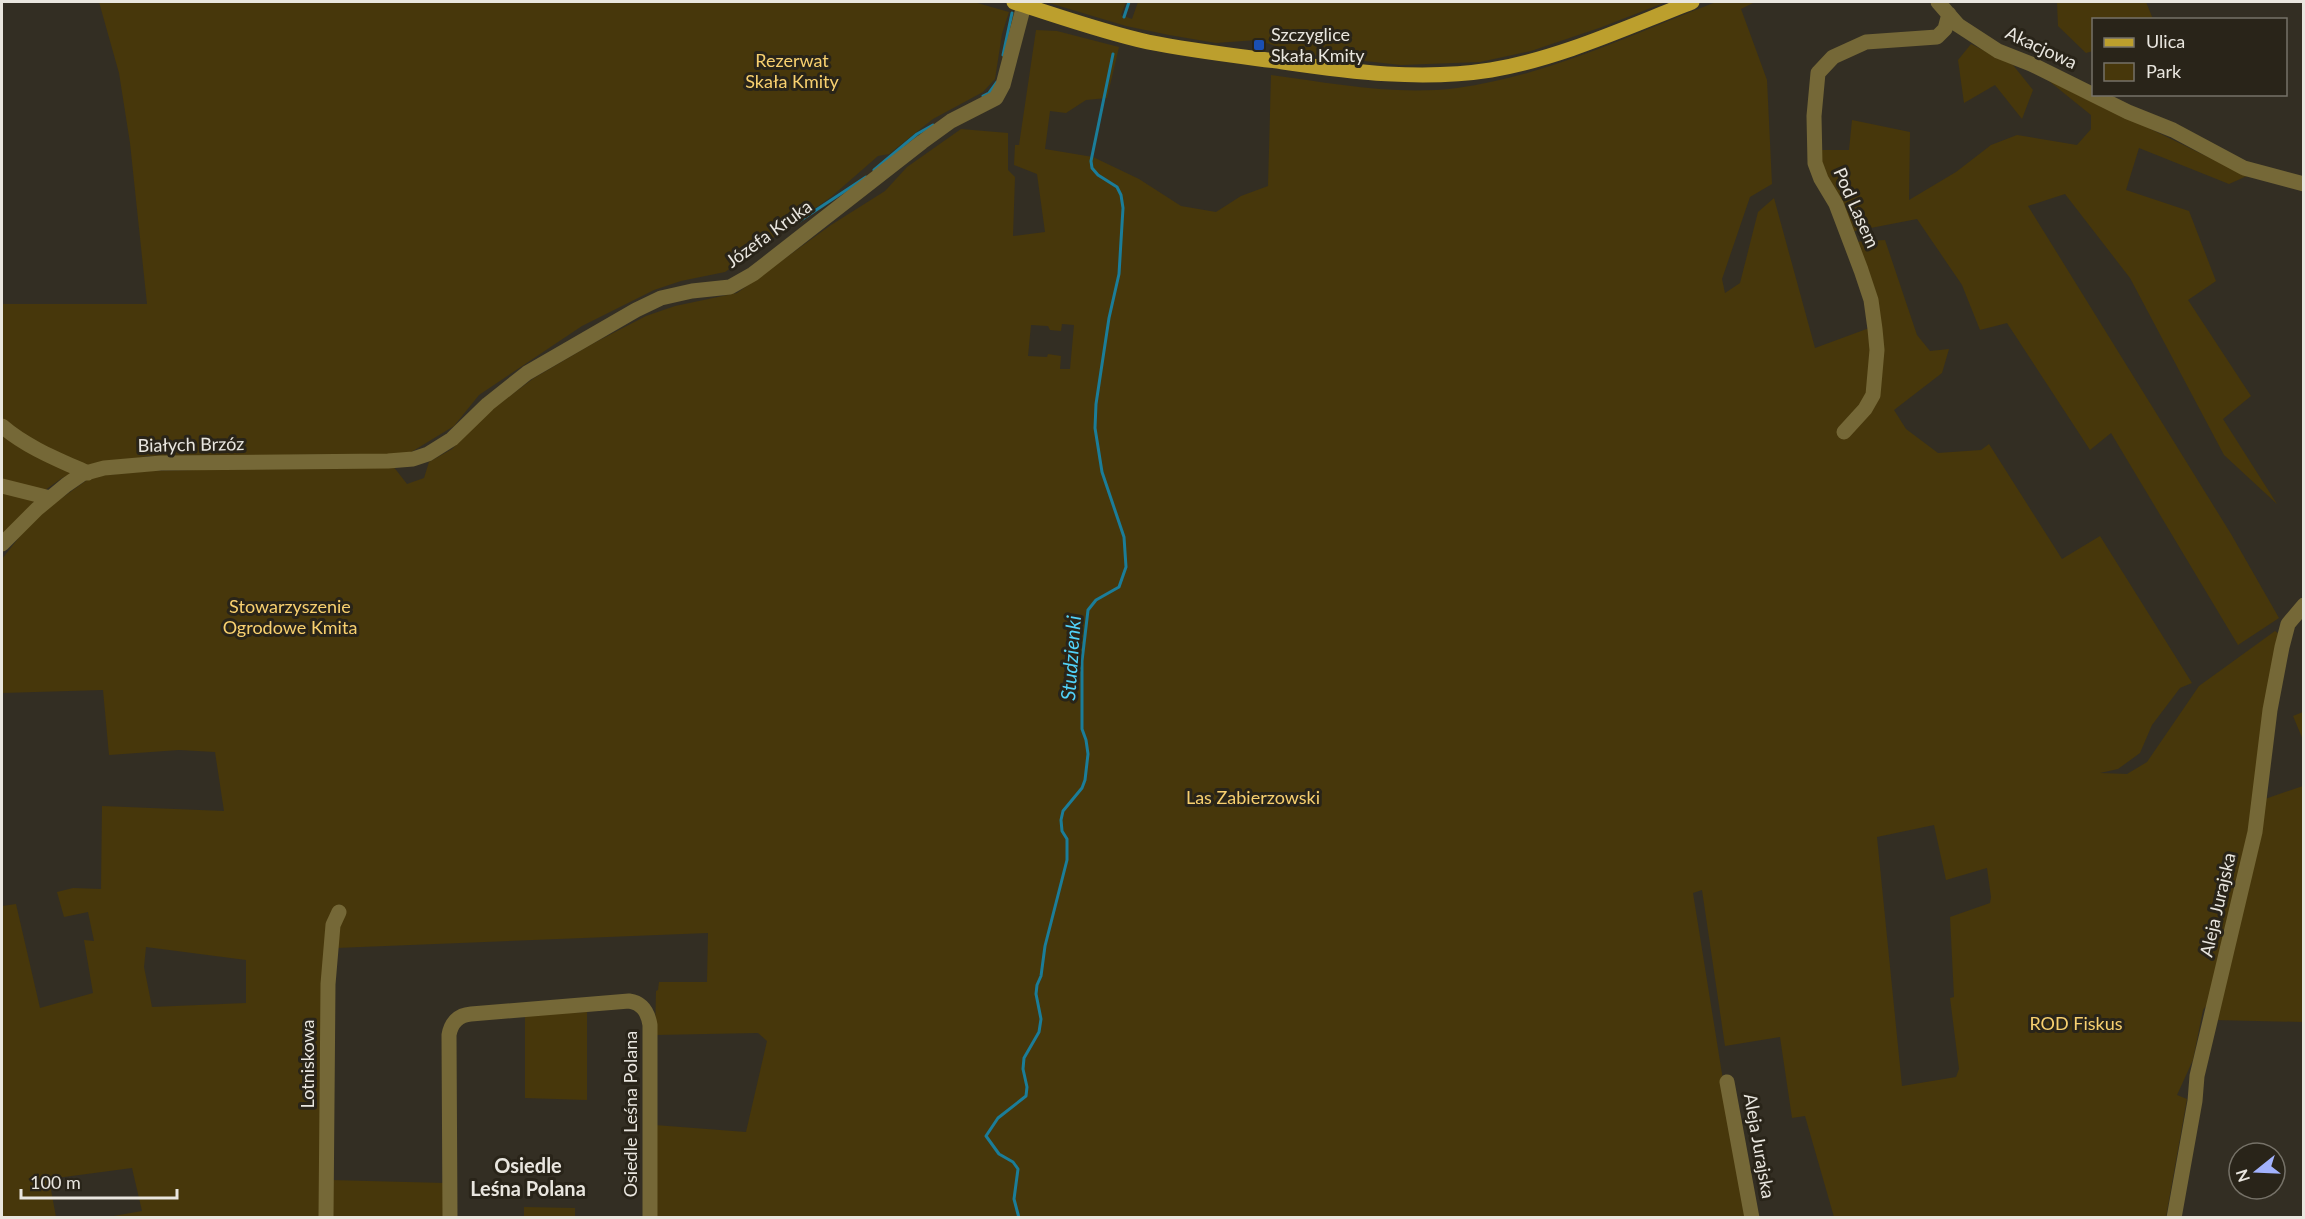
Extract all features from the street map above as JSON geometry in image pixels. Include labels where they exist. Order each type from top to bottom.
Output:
[{"type":"main road","points":[[1019,3],[1114,33],[1160,44],[1339,70],[1420,76],[1479,71],[1530,61],[1582,45],[1692,2]]},
{"type":"street","name":"Akacjowa","points":[[1938,2],[1958,25],[1975,38],[2092,94]]},
{"type":"street","name":"Józefa Kruka","points":[[408,460],[428,454],[452,439],[488,404],[527,373],[636,310],[661,298],[730,286],[753,274],[922,142],[951,121],[996,98],[1003,85],[1019,3]]},
{"type":"street","name":"Pod Lasem","points":[[1844,432],[1865,409],[1873,395],[1876,340],[1871,300],[1862,270],[1836,204],[1821,179],[1815,163],[1814,116],[1818,73],[1833,57],[1866,42],[1937,37],[1945,28],[1949,14]]},
{"type":"street","name":"Akacjowa","points":[[2097,96],[2173,130],[2244,168],[2304,184]]},
{"type":"street","points":[[2,426],[13,435],[60,461],[88,472]]},
{"type":"street","name":"Białych Brzóz","points":[[2,544],[50,498],[74,480],[88,472],[104,468],[161,462],[281,463],[408,460]]},
{"type":"street","points":[[2,486],[50,498]]},
{"type":"street","name":"Aleja Jurajska","points":[[2174,1218],[2195,1101],[2197,1076],[2255,832],[2270,710],[2282,647],[2288,624],[2304,605]]},
{"type":"street","name":"Lotniskowa","points":[[326,1218],[328,984],[333,925],[339,912]]},
{"type":"street","name":"Osiedle Leśna Polana","points":[[450,1218],[449,1035],[453,1023],[461,1016],[471,1014],[629,1001],[644,1008],[650,1025],[650,1218]]},
{"type":"street","name":"Aleja Jurajska","points":[[1727,1082],[1752,1218]]},
{"type":"green space","name":"Rezerwat Skała Kmity","points":[[99,2],[974,2],[1009,12],[1002,34],[995,79],[983,92],[933,119],[889,154],[878,156],[831,197],[725,272],[681,281],[654,290],[582,326],[479,395],[454,426],[408,454],[148,456],[83,469],[62,478],[41,493],[2,484],[2,304],[147,304],[130,143],[119,73]]},
{"type":"green space","points":[[1046,2],[1126,2],[1121,15],[1132,19],[1138,2],[1666,2],[1531,51],[1480,62],[1401,65],[1301,54],[1257,40],[1216,43],[1169,35],[1126,26]]},
{"type":"green space","points":[[1716,2],[1755,2],[1741,9],[1767,80],[1772,184],[1750,197],[1722,279],[1725,293],[1740,283],[1758,212],[1774,198],[1815,348],[1872,327],[1873,360],[1862,417],[1879,351],[1853,242],[1885,240],[1917,335],[1930,351],[1949,349],[1942,373],[1894,410],[1906,429],[1938,453],[1981,450],[1989,444],[2062,559],[2100,536],[2192,683],[2180,688],[2152,725],[2140,753],[2118,769],[2100,773],[2127,774],[2147,762],[2199,686],[2275,631],[2281,635],[2258,788],[2209,1002],[2203,1010],[2193,1060],[2177,1095],[2187,1099],[2166,1217],[1834,1217],[1805,1116],[1792,1118],[1780,1037],[1725,1046],[1702,890],[1693,893],[1745,1217],[654,1217],[655,1125],[746,1132],[767,1041],[758,1033],[655,1035],[656,991],[659,982],[707,982],[708,933],[336,948],[338,923],[344,913],[340,904],[333,913],[319,1217],[108,1217],[142,1211],[132,1168],[49,1179],[56,1217],[2,1218],[2,906],[16,904],[40,1008],[93,993],[84,940],[94,941],[88,912],[64,917],[57,892],[73,888],[101,889],[102,806],[224,811],[215,752],[179,750],[109,755],[103,690],[2,693],[2,559],[35,517],[87,480],[96,476],[149,471],[393,466],[407,484],[424,478],[429,462],[452,449],[487,413],[534,378],[646,316],[675,306],[737,293],[831,225],[885,191],[907,167],[961,129],[1008,133],[1008,170],[1015,177],[1013,236],[1045,232],[1037,174],[1014,165],[1015,145],[1019,145],[1036,30],[1057,31],[1119,47],[1107,98],[1086,100],[1066,113],[1050,111],[1045,149],[1093,157],[1139,179],[1181,206],[1216,212],[1241,196],[1268,186],[1271,75],[1387,90],[1457,88],[1524,74],[1556,64]],"holes":[[[1062,324],[1074,325],[1070,369],[1060,369],[1061,356],[1048,354],[1047,357],[1028,356],[1031,325],[1048,326],[1050,330],[1061,331]],[[1934,825],[1946,880],[1987,868],[1990,903],[1950,917],[1954,997],[1950,998],[1959,1069],[1956,1077],[1902,1086],[1877,837]],[[146,947],[246,960],[246,1003],[152,1007],[144,967]]]},
{"type":"green space","points":[[2057,2],[2146,2],[2153,18],[2092,18],[2092,51],[2086,53],[2058,26]]},
{"type":"green space","points":[[1971,44],[2013,65],[2033,90],[2022,119],[1995,85],[1964,103],[1958,60]]},
{"type":"green space","points":[[2044,77],[2247,176],[2229,184],[2139,148],[2126,190],[2189,211],[2216,281],[2188,300],[2251,396],[2223,419],[2277,504],[2224,455],[2130,278],[2065,194],[2028,206],[2231,534],[2279,618],[2238,645],[2111,433],[2090,450],[2007,323],[1980,330],[1962,285],[1917,219],[1850,232],[1821,164],[1821,150],[1849,150],[1852,120],[1910,132],[1909,200],[1956,172],[1991,145],[2017,135],[2077,145],[2091,129],[2091,115]]},
{"type":"green space","points":[[2,491],[36,500],[6,534],[2,534]]},
{"type":"green space","points":[[2303,712],[2303,740],[2293,716]]},
{"type":"green space","points":[[2303,786],[2303,1022],[2214,1020],[2262,800]]},
{"type":"green space","points":[[587,1012],[587,1100],[525,1098],[525,1015]]},
{"type":"green space","points":[[330,1180],[445,1183],[445,1217],[329,1218]]},
{"type":"green space","points":[[524,1207],[575,1208],[575,1217],[524,1217]]},
{"type":"waterway","name":"Studzienki","points":[[1124,17],[1129,2]]},
{"type":"waterway","points":[[1003,55],[1012,13]]},
{"type":"waterway","name":"Studzienki","points":[[1019,1218],[1014,1199],[1018,1169],[1013,1162],[999,1154],[986,1136],[998,1118],[1026,1096],[1024,1058],[1039,1032],[1041,1019],[1036,994],[1037,985],[1067,860],[1067,839],[1062,831],[1061,820],[1063,811],[1082,788],[1085,780],[1088,754],[1082,729],[1082,661],[1088,610],[1096,600],[1119,587],[1126,567],[1124,537],[1102,472],[1095,428],[1096,404],[1109,318],[1119,274],[1123,208],[1117,187],[1098,175],[1092,168],[1091,161],[1113,54]]},
{"type":"waterway","points":[[983,96],[989,93],[997,82]]},
{"type":"waterway","points":[[874,170],[917,134],[933,125]]},
{"type":"waterway","points":[[798,222],[866,177]]},
{"type":"place","name":"Szczyglice Skała Kmity","points":[[1259,45]]},
{"type":"district","name":"Osiedle Leśna Polana","points":[[528,1178]]},
{"type":"park label","name":"Stowarzyszenie Ogrodowe Kmita","points":[[290,617]]},
{"type":"park label","name":"Las Zabierzowski","points":[[1253,798]]},
{"type":"park label","name":"ROD Fiskus","points":[[2076,1024]]}]
